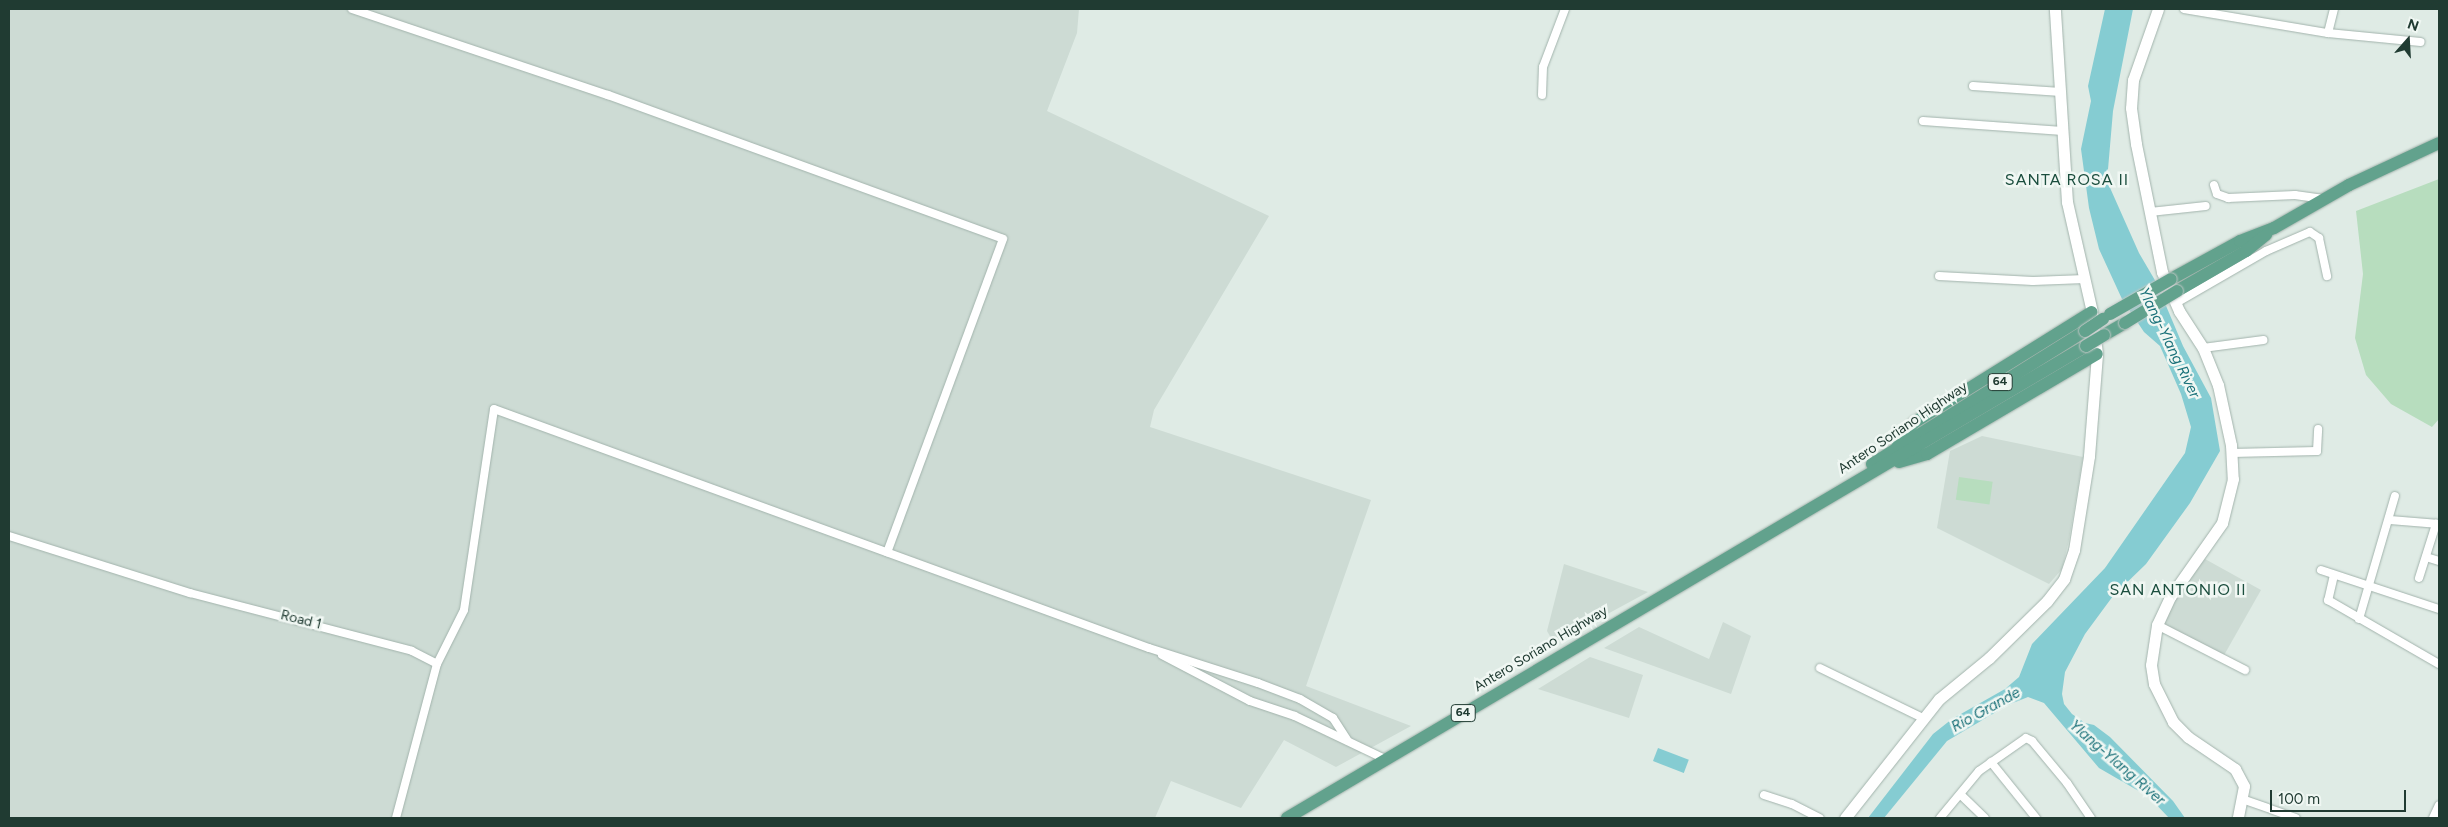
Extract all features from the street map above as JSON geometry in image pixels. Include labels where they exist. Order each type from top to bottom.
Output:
[{"type":"main road","points":[[1845,818],[1943,695],[2016,633],[2064,579],[2074,550],[2084,495],[2095,401],[2097,354],[2092,312],[2067,202],[2055,9]]},
{"type":"main road","points":[[2158,9],[2133,80],[2132,105],[2136,144],[2162,272],[2203,348],[2218,386],[2232,453],[2233,480],[2222,523],[2170,598],[2157,625],[2152,665],[2162,704],[2188,737],[2235,769],[2244,786],[2238,818]]},
{"type":"main road","name":"Antero Soriano Highway","points":[[1880,463],[2125,322],[2176,297],[2246,251],[2274,228],[2324,198],[2439,143]]},
{"type":"main road","name":"Antero Soriano Highway","points":[[1287,818],[1812,509],[2106,317],[2240,241],[2274,228]]},
{"type":"main road","points":[[1880,463],[1915,422],[2092,312]]},
{"type":"main road","points":[[1880,463],[1927,454],[2097,354]]},
{"type":"street","points":[[352,9],[608,95],[1003,239],[887,552]]},
{"type":"street","points":[[1542,95],[1544,67],[1565,9]]},
{"type":"street","points":[[2184,9],[2328,33],[2421,42]]},
{"type":"street","points":[[2328,33],[2334,9]]},
{"type":"street","points":[[1973,86],[2061,92]]},
{"type":"street","points":[[1923,121],[2063,130]]},
{"type":"street","points":[[2214,185],[2217,194],[2228,198],[2295,195],[2324,198]]},
{"type":"street","points":[[2150,212],[2206,206]]},
{"type":"street","points":[[2176,297],[2310,232],[2319,238],[2327,276]]},
{"type":"street","points":[[1939,276],[2033,281],[2085,279]]},
{"type":"street","points":[[2203,348],[2263,340]]},
{"type":"street","points":[[396,818],[438,664],[464,610],[494,409],[1149,648],[1300,699],[1333,718],[1348,741]]},
{"type":"street","points":[[2232,453],[2317,451],[2318,429]]},
{"type":"street","points":[[2359,620],[2390,520],[2395,496]]},
{"type":"street","points":[[2390,520],[2438,524],[2419,578]]},
{"type":"street","name":"Road 1","points":[[9,536],[190,593],[412,651],[438,664]]},
{"type":"street","points":[[2426,557],[2439,561]]},
{"type":"street","points":[[2321,570],[2439,609]]},
{"type":"street","points":[[2334,575],[2328,600],[2359,620],[2439,664]]},
{"type":"street","points":[[2157,625],[2245,670]]},
{"type":"street","points":[[1149,648],[1250,701],[1295,716],[1385,759]]},
{"type":"street","points":[[1820,668],[1923,718]]},
{"type":"street","points":[[1940,818],[1979,771],[2020,739],[2032,741],[2091,818]]},
{"type":"street","points":[[1990,762],[2036,818]]},
{"type":"street","points":[[1764,795],[1792,804],[1820,818]]},
{"type":"street","points":[[1961,795],[1984,818]]},
{"type":"street","points":[[2242,799],[2296,818]]},
{"type":"street","points":[[2433,818],[2439,805]]},
{"type":"shaded area","points":[[9,9],[1079,9],[1077,33],[1047,111],[1269,216],[1154,410],[1150,427],[1371,500],[1306,686],[1411,726],[1336,767],[1284,740],[1241,808],[1171,781],[1155,818],[9,818]]},
{"type":"shaded area","points":[[1982,436],[2083,457],[2069,540],[2062,569],[2049,584],[1937,528],[1950,451]]},
{"type":"shaded area","points":[[2205,559],[2261,590],[2223,657],[2160,624],[2177,594]]},
{"type":"shaded area","points":[[1564,564],[1648,592],[1554,643],[1547,631]]},
{"type":"shaded area","points":[[1723,622],[1751,636],[1731,694],[1604,648],[1639,627],[1709,659]]},
{"type":"shaded area","points":[[1590,657],[1643,675],[1629,718],[1538,689]]},
{"type":"green space","points":[[2439,179],[2439,419],[2432,427],[2391,404],[2366,375],[2355,338],[2363,274],[2356,211]]},
{"type":"green space","points":[[1959,477],[1993,482],[1989,505],[1956,500]]},
{"type":"water","points":[[2105,9],[2133,9],[2113,111],[2107,181],[2139,253],[2156,282],[2183,346],[2211,398],[2220,451],[2190,503],[2146,564],[2113,596],[2085,634],[2065,672],[2062,694],[2064,704],[2072,714],[2085,723],[2094,725],[2110,737],[2173,801],[2185,818],[2169,818],[2149,797],[2099,768],[2044,703],[2028,697],[2008,705],[1947,741],[1884,818],[1868,818],[1933,734],[1952,719],[2005,689],[2019,677],[2032,644],[2105,568],[2185,453],[2191,427],[2181,394],[2160,346],[2144,332],[2122,299],[2099,249],[2089,208],[2081,149],[2091,101],[2088,86]]},
{"type":"water","points":[[1658,748],[1689,760],[1684,773],[1653,761]]},
{"type":"district","name":"SANTA ROSA II","points":[[2067,180]]},
{"type":"district","name":"SAN ANTONIO II","points":[[2178,590]]},
{"type":"water label","name":"Ylang-Ylang River","points":[[2169,343]]},
{"type":"water label","name":"Rio Grande","points":[[1986,710]]},
{"type":"water label","name":"Ylang-Ylang River","points":[[2117,763]]}]
